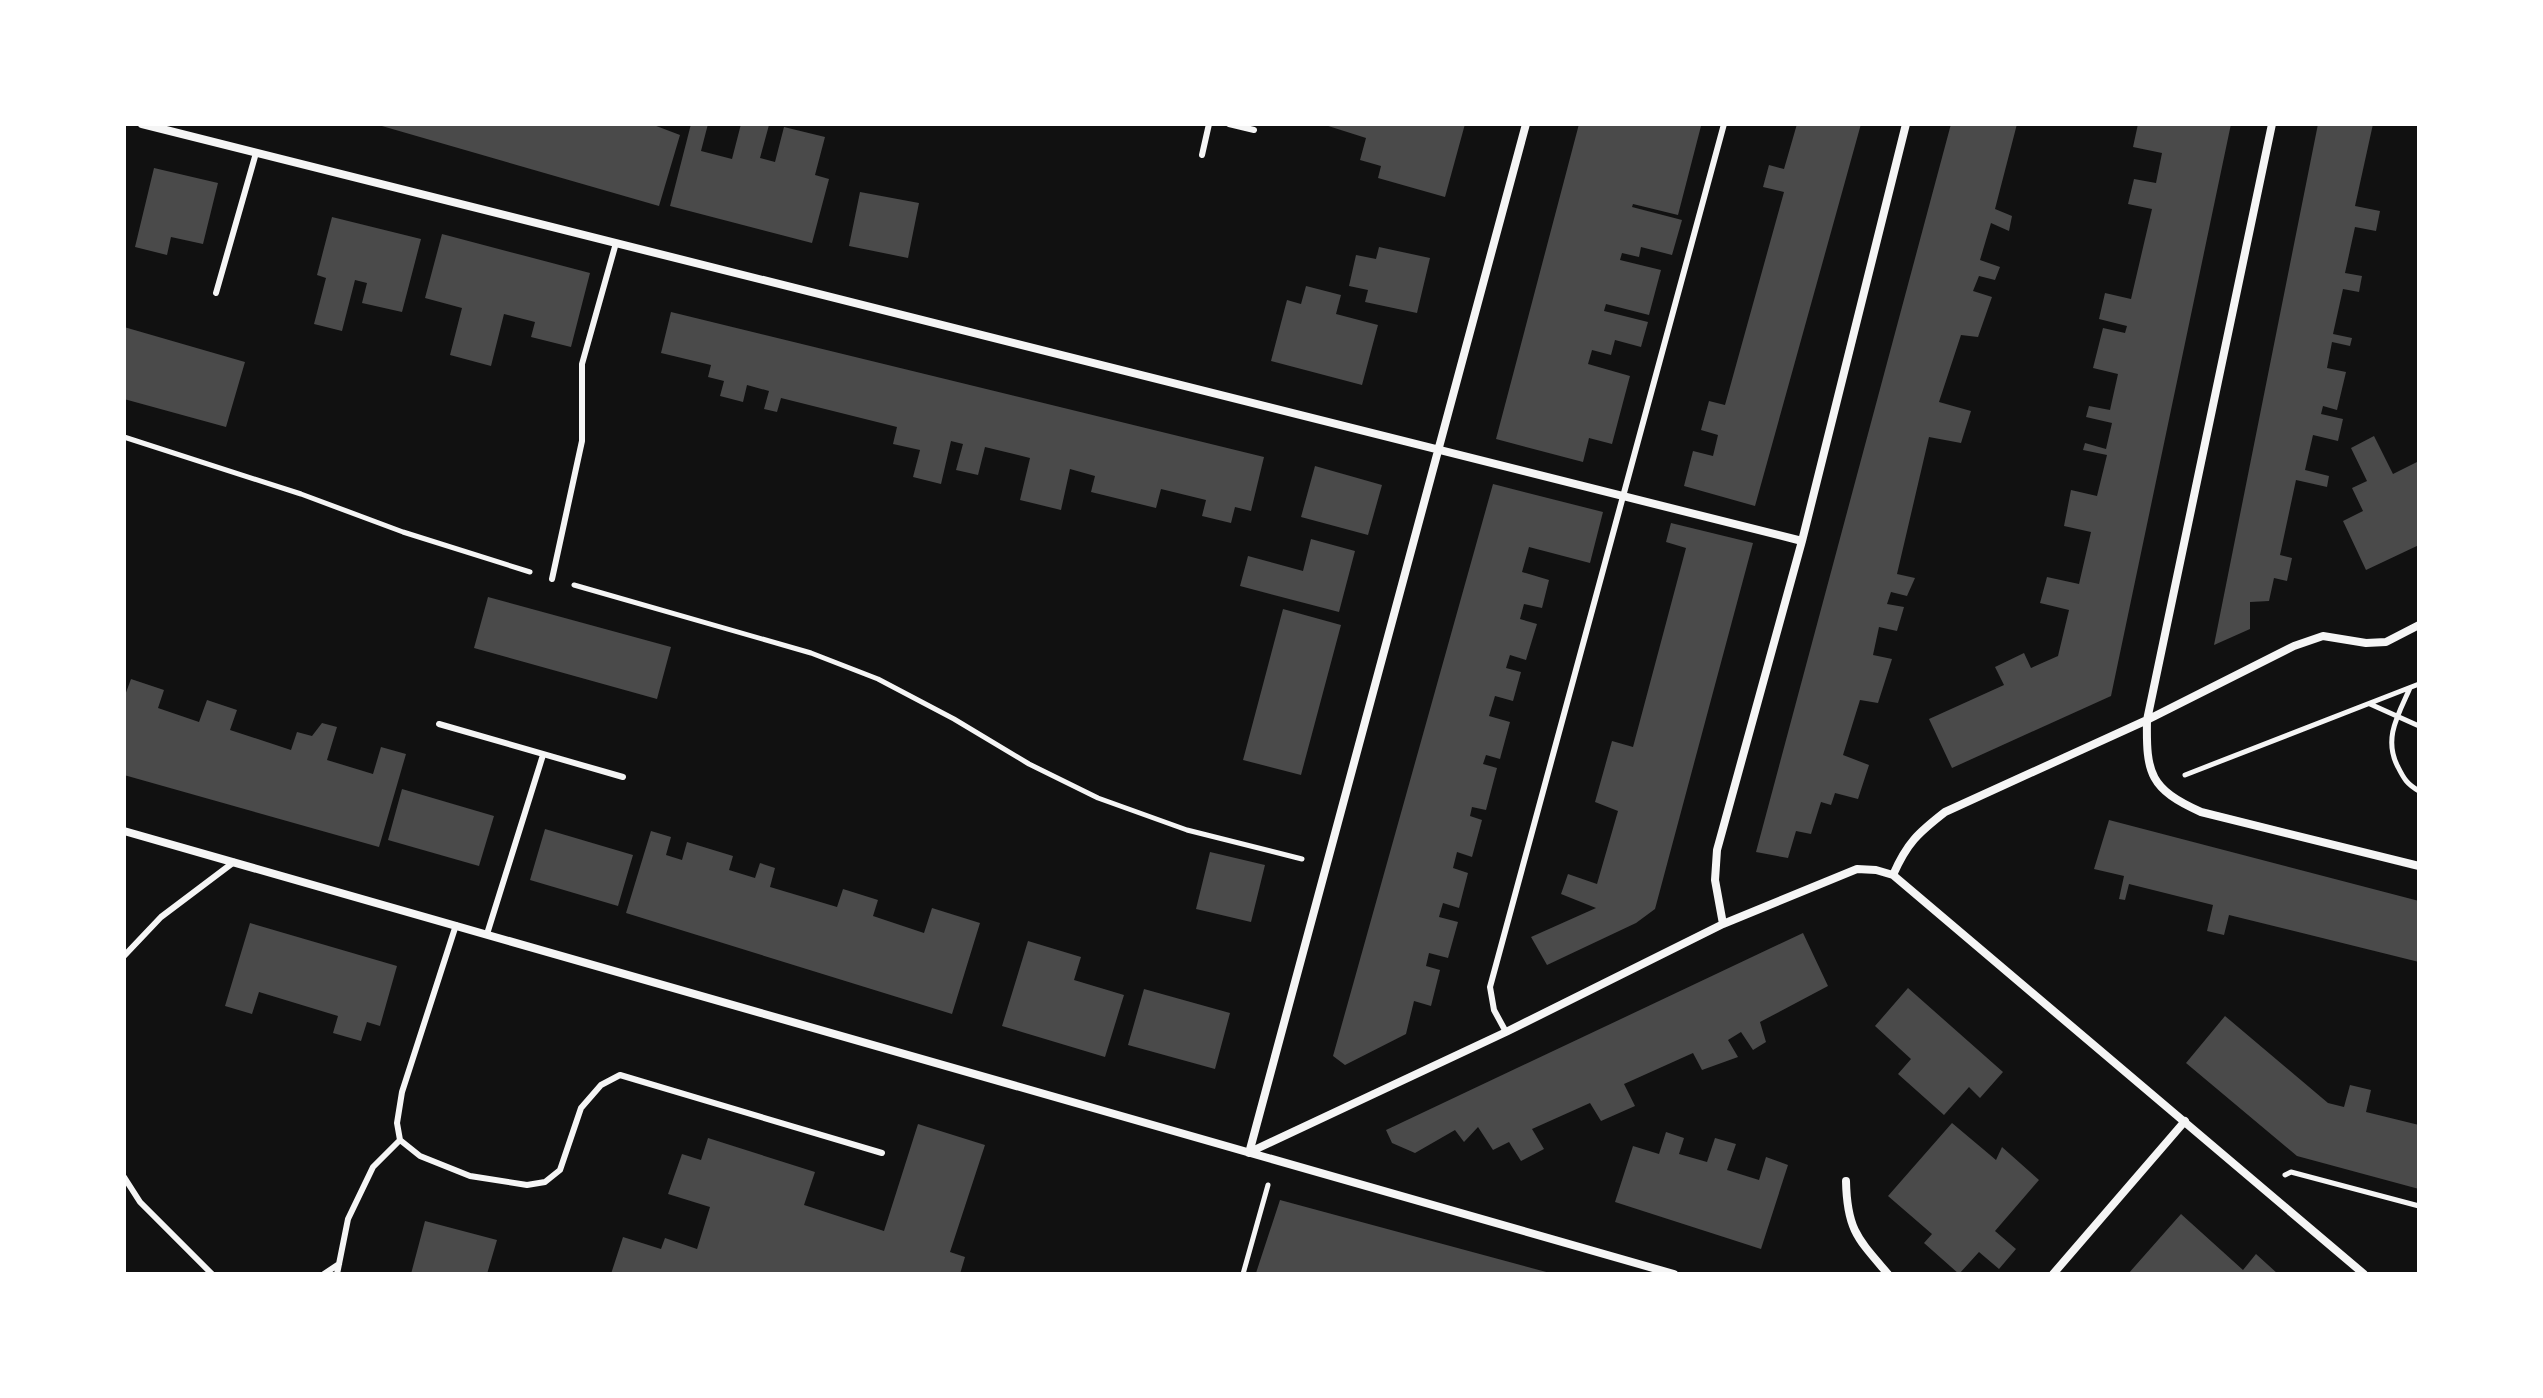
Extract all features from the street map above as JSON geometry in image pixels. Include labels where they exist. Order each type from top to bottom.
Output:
[{"type":"street","points":[[142,124],[1802,541]]},
{"type":"street","points":[[1249,1153],[1526,124]]},
{"type":"street","points":[[1723,924],[1715,880],[1717,850],[1802,541],[1906,124]]},
{"type":"street","points":[[2272,124],[2147,720],[2149,771],[2175,800],[2201,812],[2419,866]]},
{"type":"street","points":[[1893,875],[1904,850],[1923,829],[1945,812],[2147,720],[2294,646],[2323,636],[2366,643],[2386,642],[2419,625]]},
{"type":"street","points":[[124,831],[1674,1274]]},
{"type":"street","points":[[1249,1153],[1506,1032],[1723,924],[1857,869],[1876,870],[1893,875],[2364,1274]]},
{"type":"street","points":[[2053,1274],[2185,1121]]},
{"type":"street","points":[[1846,1181],[1847,1207],[1858,1240],[1888,1274]]},
{"type":"lane","points":[[1202,155],[1209,124]]},
{"type":"lane","points":[[1229,124],[1254,130]]},
{"type":"lane","points":[[1506,1032],[1494,1010],[1490,987],[1724,124]]},
{"type":"lane","points":[[216,293],[256,153]]},
{"type":"lane","points":[[552,579],[582,441],[582,364],[616,243]]},
{"type":"lane","points":[[439,724],[623,777]]},
{"type":"lane","points":[[487,934],[543,755]]},
{"type":"lane","points":[[124,956],[161,917],[234,862]]},
{"type":"lane","points":[[456,925],[402,1092],[397,1123],[400,1140],[420,1156],[470,1176],[527,1185],[545,1182],[560,1170],[581,1108],[601,1085],[620,1075],[882,1153]]},
{"type":"lane","points":[[337,1274],[348,1219],[373,1167],[400,1140]]},
{"type":"lane","points":[[124,1177],[140,1202],[212,1274]]},
{"type":"lane","points":[[324,1274],[339,1264]]},
{"type":"path","points":[[124,437],[552,579],[811,653],[878,679],[954,719],[1029,764],[1098,798],[1187,830],[1326,865]]},
{"type":"path","points":[[2161,787],[2198,768],[2272,743],[2419,684]]},
{"type":"path","points":[[2410,688],[2391,733],[2392,756],[2406,783],[2419,791]]},
{"type":"path","points":[[2370,704],[2419,726]]},
{"type":"path","points":[[1243,1274],[1275,1161]]},
{"type":"path","points":[[2262,1189],[2291,1172],[2419,1206]]},
{"type":"building","points":[[375,124],[651,124],[680,135],[659,206]]},
{"type":"building","points":[[691,124],[708,124],[701,151],[732,159],[741,124],[769,125],[760,158],[775,162],[784,127],[825,137],[815,175],[829,179],[812,243],[670,206]]},
{"type":"building","points":[[1322,124],[1465,124],[1445,197],[1378,178],[1381,166],[1360,160],[1366,138]]},
{"type":"building","points":[[1579,124],[1701,126],[1678,215],[1633,204],[1632,207],[1682,220],[1672,255],[1641,247],[1639,257],[1622,253],[1620,260],[1661,270],[1649,315],[1606,304],[1604,311],[1648,322],[1641,347],[1615,340],[1611,355],[1592,350],[1588,364],[1630,376],[1612,444],[1589,438],[1583,462],[1496,439]]},
{"type":"building","points":[[1797,124],[1861,124],[1755,506],[1684,486],[1693,451],[1713,456],[1718,435],[1701,430],[1709,401],[1725,405],[1784,192],[1763,187],[1769,165],[1784,169]]},
{"type":"building","points":[[1951,124],[2017,124],[1995,209],[2012,216],[2009,231],[1991,223],[1980,260],[2000,267],[1995,280],[1979,276],[1973,291],[1992,297],[1978,337],[1961,335],[1939,402],[1971,411],[1961,443],[1929,437],[1897,574],[1915,578],[1907,596],[1891,592],[1887,604],[1904,607],[1897,631],[1879,627],[1873,655],[1892,659],[1878,703],[1860,700],[1843,755],[1869,765],[1858,799],[1835,793],[1831,805],[1821,802],[1811,834],[1796,831],[1788,858],[1756,852]]},
{"type":"building","points":[[2138,124],[2231,124],[2111,696],[1952,768],[1929,719],[2004,685],[1995,667],[2024,653],[2031,668],[2058,656],[2069,610],[2040,603],[2047,577],[2079,584],[2091,532],[2064,526],[2071,490],[2097,496],[2107,455],[2083,450],[2085,443],[2106,449],[2112,423],[2086,417],[2089,406],[2110,410],[2118,374],[2093,368],[2103,328],[2125,333],[2127,326],[2099,319],[2105,293],[2131,299],[2152,209],[2128,204],[2134,179],[2156,183],[2162,153],[2133,147]]},
{"type":"building","points":[[2318,124],[2373,124],[2355,206],[2380,211],[2376,231],[2355,227],[2345,273],[2362,276],[2359,292],[2343,289],[2333,334],[2352,338],[2350,346],[2332,342],[2327,368],[2346,372],[2337,410],[2323,406],[2321,414],[2343,419],[2338,441],[2313,435],[2305,470],[2329,476],[2327,487],[2296,480],[2280,555],[2292,558],[2287,581],[2274,578],[2269,601],[2250,602],[2250,629],[2214,645]]},
{"type":"building","points":[[154,168],[218,183],[203,244],[171,237],[167,255],[135,247]]},
{"type":"building","points":[[860,192],[919,203],[908,258],[849,246]]},
{"type":"building","points":[[332,217],[421,239],[402,312],[362,303],[367,283],[355,280],[342,331],[314,324],[326,278],[317,275]]},
{"type":"building","points":[[442,234],[590,273],[571,347],[531,337],[535,322],[504,314],[491,366],[450,355],[462,308],[425,298]]},
{"type":"building","points":[[1379,247],[1430,258],[1417,313],[1365,302],[1368,290],[1349,286],[1356,255],[1376,259]]},
{"type":"building","points":[[1306,286],[1341,295],[1336,314],[1378,325],[1362,385],[1271,361],[1287,300],[1301,304]]},
{"type":"building","points":[[671,312],[1264,457],[1251,511],[1235,507],[1231,523],[1202,516],[1206,500],[1161,489],[1156,508],[1091,492],[1095,476],[1070,469],[1061,510],[1020,500],[1030,458],[985,447],[978,475],[956,470],[963,444],[951,441],[941,484],[913,477],[920,450],[893,444],[897,427],[781,398],[777,412],[764,409],[769,391],[747,385],[743,402],[720,396],[724,381],[708,377],[711,365],[661,353]]},
{"type":"building","points":[[124,327],[245,362],[226,427],[124,399]]},
{"type":"building","points":[[2374,436],[2393,474],[2419,461],[2419,545],[2366,570],[2343,521],[2363,511],[2352,488],[2367,481],[2351,448]]},
{"type":"building","points":[[1315,466],[1382,485],[1368,535],[1301,517]]},
{"type":"building","points":[[1493,484],[1603,512],[1590,563],[1529,547],[1522,572],[1549,580],[1542,608],[1524,604],[1520,619],[1537,624],[1526,660],[1510,655],[1506,668],[1521,672],[1513,701],[1495,696],[1489,716],[1510,722],[1500,759],[1486,755],[1483,764],[1497,768],[1486,810],[1472,807],[1470,816],[1482,820],[1472,857],[1457,852],[1453,868],[1468,873],[1459,908],[1443,903],[1439,917],[1458,922],[1448,958],[1429,953],[1426,966],[1440,970],[1431,1006],[1414,1001],[1406,1034],[1345,1065],[1333,1056]]},
{"type":"building","points":[[1671,523],[1753,543],[1655,909],[1636,923],[1547,965],[1531,937],[1596,908],[1561,894],[1568,874],[1597,884],[1618,811],[1595,802],[1612,741],[1633,747],[1686,548],[1666,542]]},
{"type":"building","points":[[1311,539],[1355,551],[1339,612],[1240,586],[1248,556],[1303,571]]},
{"type":"building","points":[[488,597],[671,647],[657,699],[474,648]]},
{"type":"building","points":[[1283,609],[1341,625],[1301,775],[1243,760]]},
{"type":"building","points":[[131,679],[164,690],[158,708],[199,722],[207,700],[237,710],[230,730],[291,750],[297,732],[312,736],[322,723],[337,727],[327,760],[373,774],[381,747],[406,754],[379,847],[124,775],[124,698]]},
{"type":"building","points":[[402,789],[494,816],[479,866],[388,840]]},
{"type":"building","points":[[2109,820],[2419,901],[2419,962],[2229,915],[2224,935],[2207,931],[2213,905],[2129,884],[2125,900],[2119,899],[2124,876],[2094,869]]},
{"type":"building","points":[[545,829],[633,855],[618,906],[530,880]]},
{"type":"building","points":[[651,831],[671,837],[666,855],[682,860],[687,842],[733,856],[729,870],[755,878],[760,863],[775,868],[770,887],[837,907],[843,889],[878,900],[873,916],[924,933],[932,908],[980,923],[952,1014],[626,913]]},
{"type":"building","points":[[1210,852],[1265,865],[1251,922],[1196,909]]},
{"type":"building","points":[[250,923],[397,966],[380,1026],[367,1022],[361,1041],[333,1033],[338,1016],[259,992],[252,1014],[225,1006]]},
{"type":"building","points":[[1803,933],[1828,986],[1760,1022],[1766,1042],[1753,1050],[1741,1032],[1728,1040],[1738,1057],[1702,1070],[1693,1053],[1624,1084],[1635,1106],[1601,1121],[1590,1103],[1532,1129],[1544,1149],[1521,1161],[1509,1142],[1493,1150],[1478,1127],[1464,1142],[1455,1130],[1415,1153],[1392,1143],[1386,1130]]},
{"type":"building","points":[[1028,941],[1081,957],[1074,980],[1124,995],[1105,1057],[1002,1026]]},
{"type":"building","points":[[1908,988],[2003,1072],[1980,1098],[1969,1087],[1944,1115],[1898,1074],[1911,1059],[1875,1026]]},
{"type":"building","points":[[1144,989],[1230,1013],[1215,1069],[1128,1045]]},
{"type":"building","points":[[2225,1016],[2328,1103],[2344,1107],[2350,1085],[2371,1090],[2366,1112],[2419,1125],[2419,1189],[2297,1156],[2186,1063]]},
{"type":"building","points":[[1952,1123],[1996,1160],[2002,1147],[2039,1180],[1995,1231],[2016,1249],[1999,1269],[1979,1252],[1959,1274],[1924,1243],[1932,1234],[1888,1196]]},
{"type":"building","points":[[918,1124],[985,1145],[950,1252],[965,1257],[960,1274],[611,1274],[623,1237],[661,1249],[665,1238],[697,1249],[710,1207],[668,1194],[682,1154],[701,1160],[708,1138],[815,1172],[804,1205],[884,1231]]},
{"type":"building","points":[[1666,1132],[1684,1138],[1679,1154],[1707,1162],[1715,1138],[1736,1144],[1727,1170],[1759,1180],[1766,1157],[1788,1165],[1761,1249],[1615,1202],[1633,1146],[1659,1154]]},
{"type":"building","points":[[1280,1200],[1550,1273],[1550,1274],[1256,1273]]},
{"type":"building","points":[[2181,1214],[2243,1270],[2256,1254],[2278,1274],[2128,1274]]},
{"type":"building","points":[[425,1221],[497,1240],[487,1274],[411,1274]]}]
